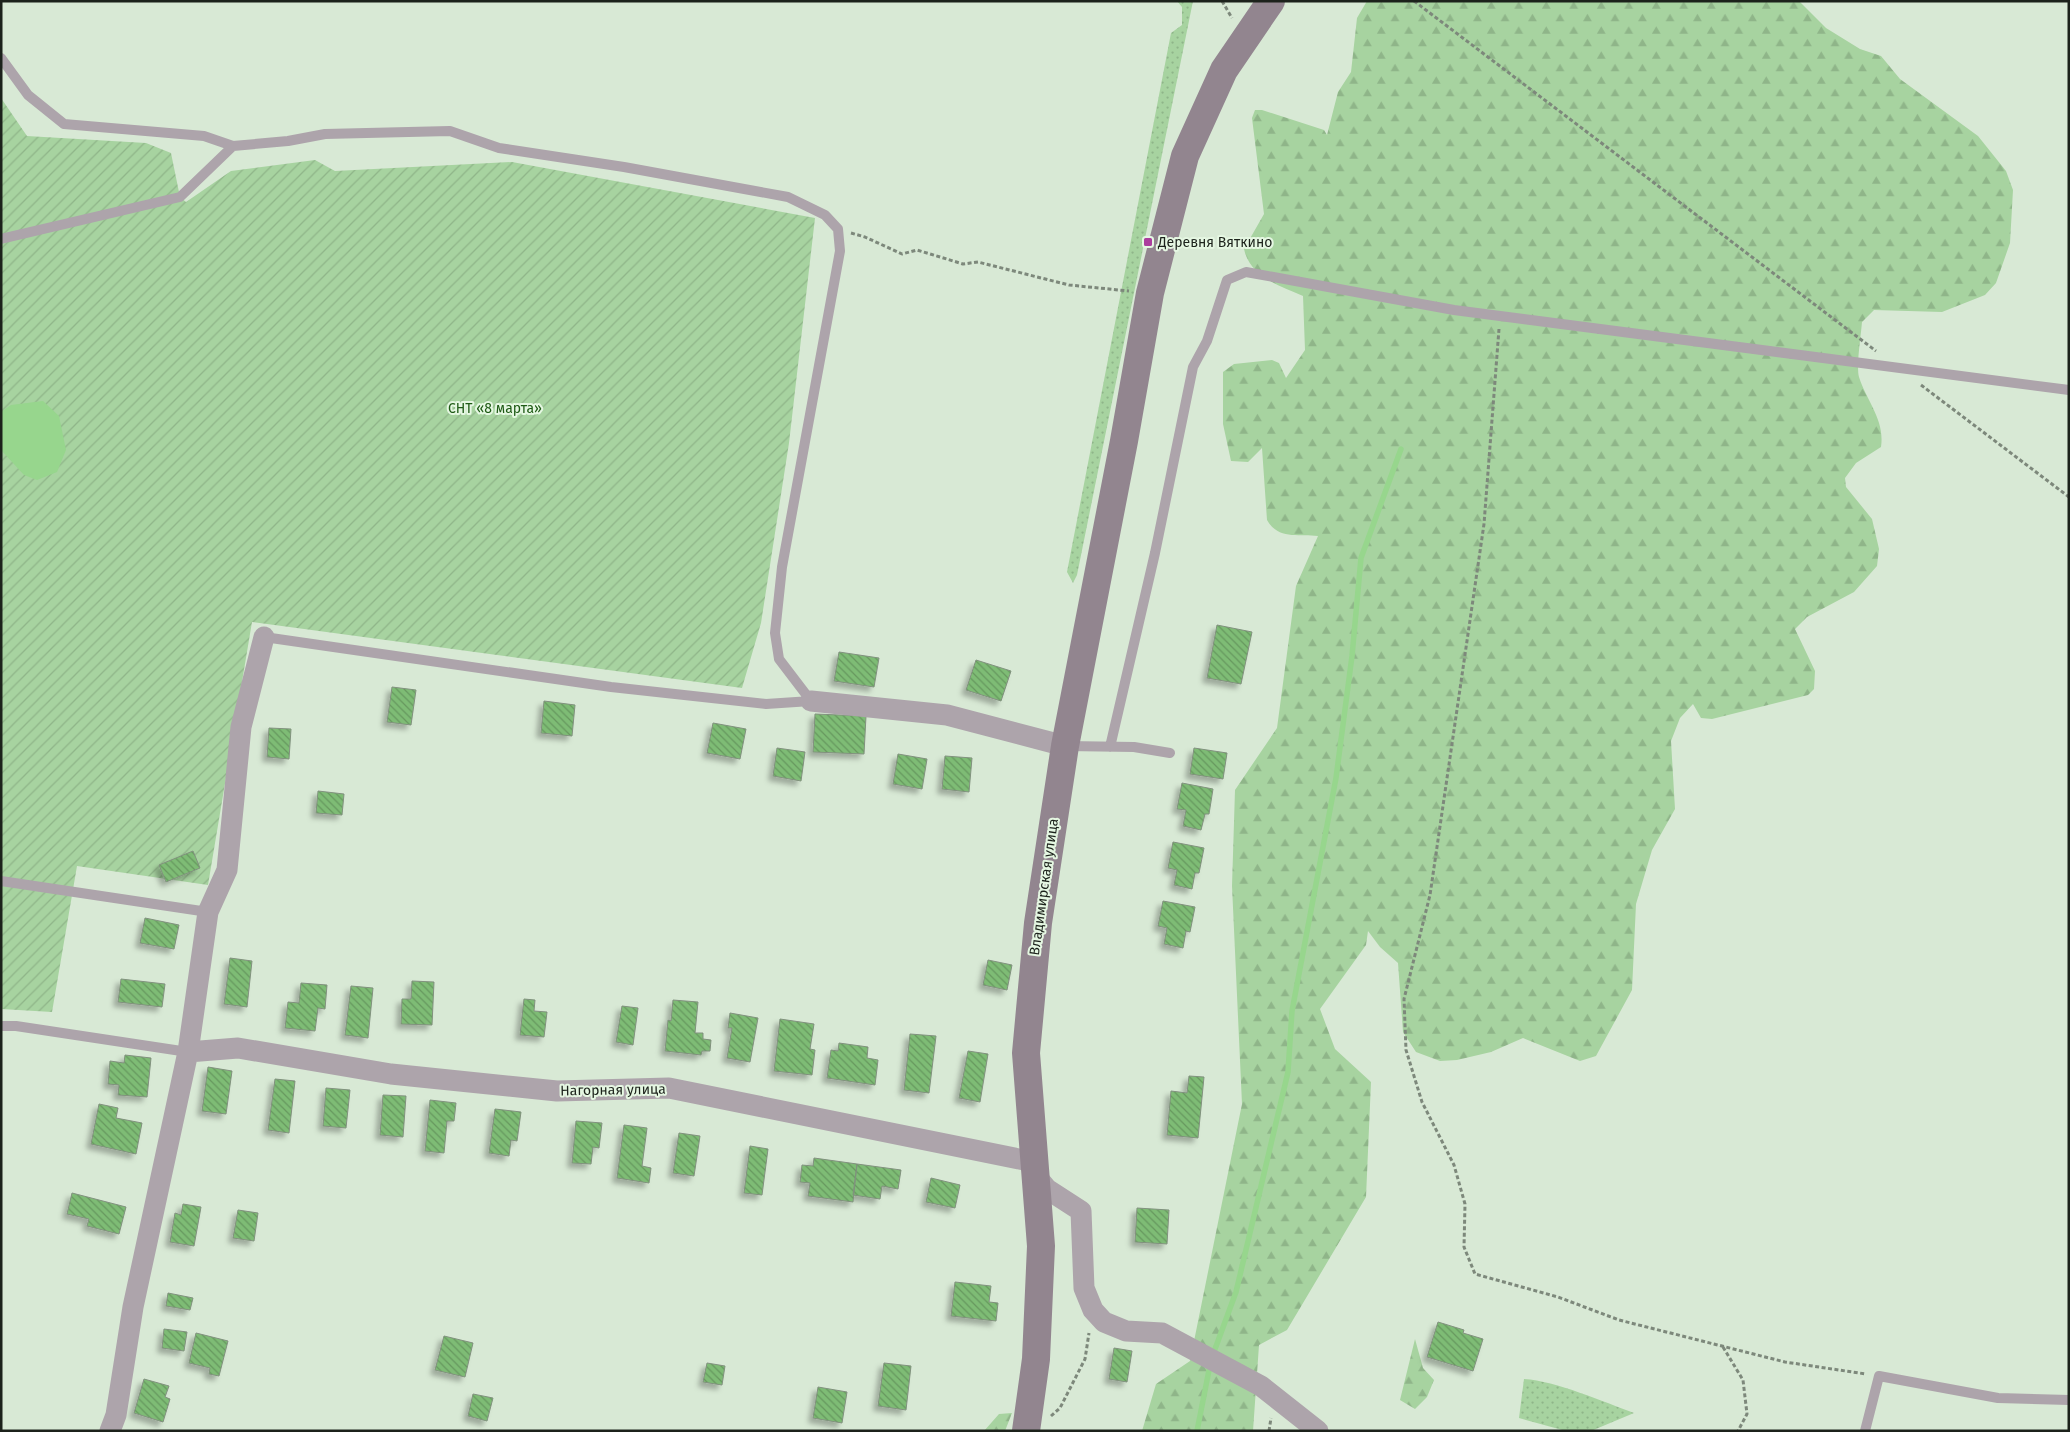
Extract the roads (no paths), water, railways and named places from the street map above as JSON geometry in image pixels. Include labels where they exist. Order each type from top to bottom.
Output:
[{"type":"street","name":"Владимирская улица","points":[[1037,1425],[1036,1359],[1041,1246],[1026,1053],[1038,923],[1065,746],[1150,292],[1185,156],[1224,70],[1271,1]]},
{"type":"street","points":[[110,1431],[116,1416],[132,1307],[188,1052],[208,912],[227,870],[241,727],[264,637]]},
{"type":"street","points":[[811,701],[947,715],[1065,746]]},
{"type":"street","name":"Нагорная улица","points":[[188,1052],[238,1048],[391,1074],[557,1091],[669,1088],[1035,1169]]},
{"type":"street","points":[[1035,1169],[1047,1189],[1081,1211],[1084,1288],[1093,1310],[1104,1322],[1126,1331],[1162,1333],[1261,1386],[1318,1431]]},
{"type":"lane","points":[[1,58],[28,95],[64,124],[204,136],[233,146],[288,142],[325,134],[450,131],[500,148],[624,167],[788,197],[825,215],[838,229],[840,251],[782,567],[774,633],[779,659],[811,701]]},
{"type":"lane","points":[[1,239],[180,197],[233,146]]},
{"type":"lane","points":[[1110,747],[1155,553],[1193,367],[1207,341],[1227,280],[1246,272],[1454,310],[2069,390]]},
{"type":"lane","points":[[264,637],[611,686],[766,704],[811,701]]},
{"type":"lane","points":[[1065,746],[1134,748],[1170,754]]},
{"type":"lane","points":[[1,881],[208,912]]},
{"type":"lane","points":[[1,1026],[16,1026],[188,1052]]},
{"type":"lane","points":[[1866,1431],[1879,1376],[1998,1398],[2069,1400]]},
{"type":"waterway","points":[[1197,1431],[1211,1360],[1236,1292],[1288,1072],[1292,1011],[1336,778],[1352,656],[1361,558],[1401,449]]},
{"type":"place","name":"Деревня Вяткино","points":[[1148,242]]},
{"type":"park label","name":"СНТ «8 марта»","points":[[495,408]]}]
